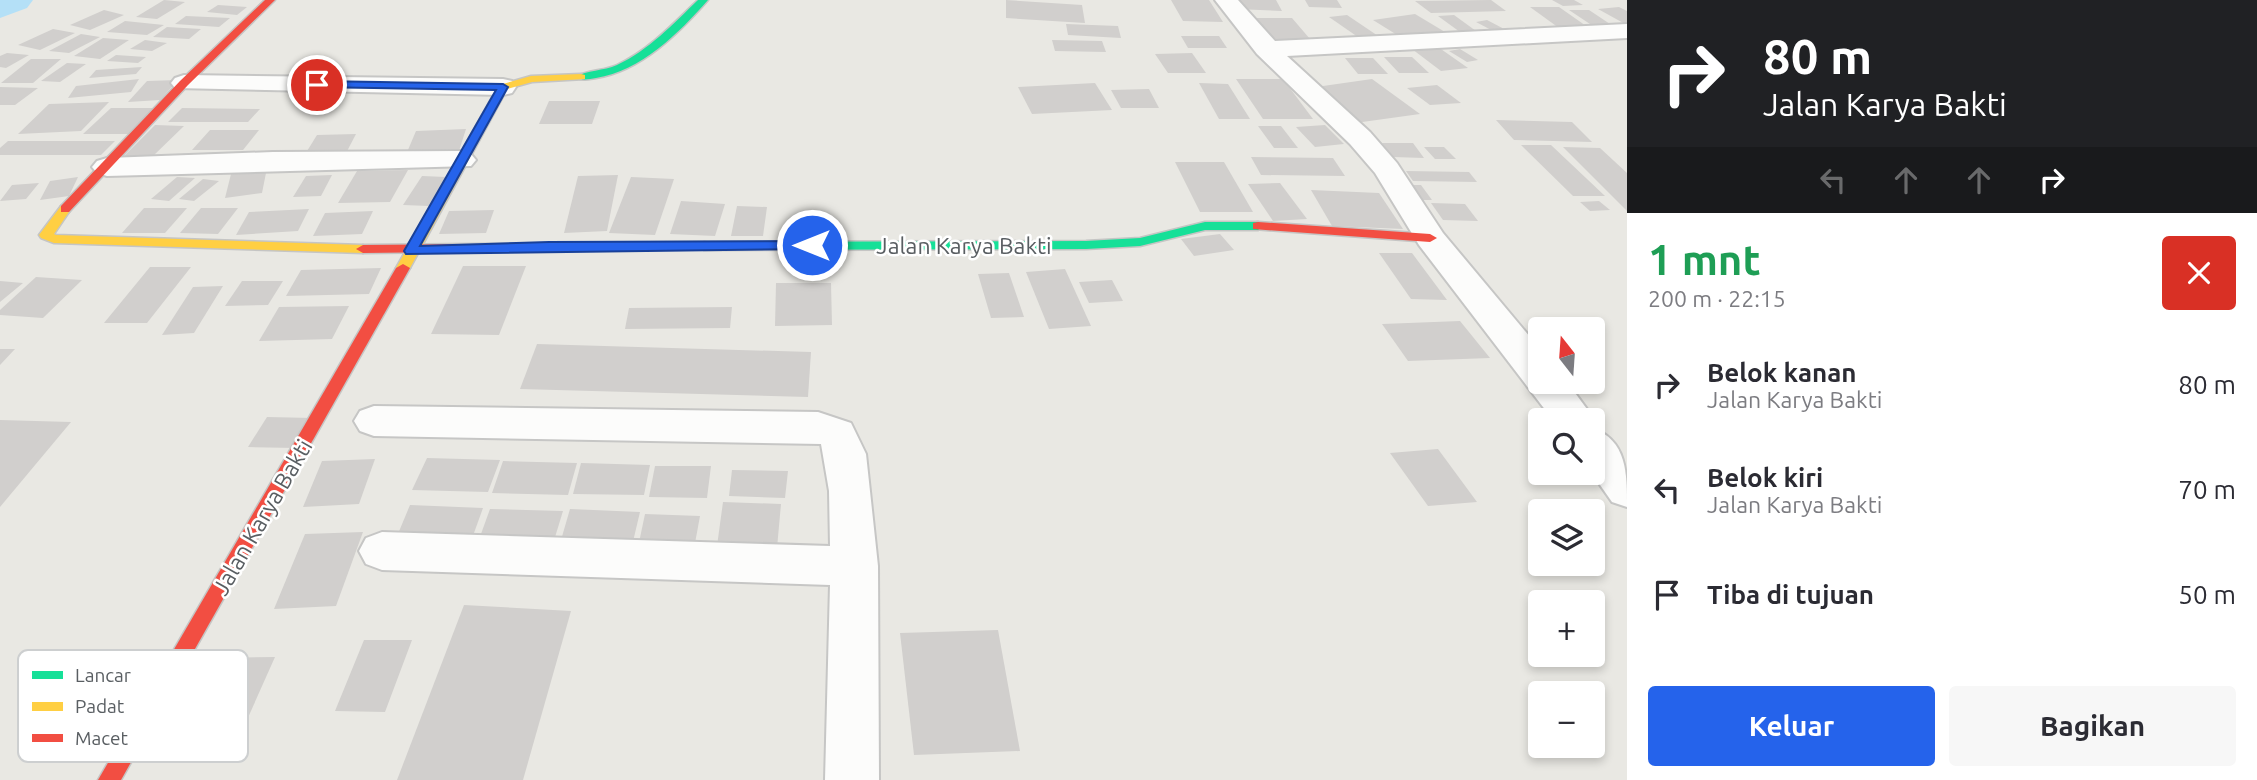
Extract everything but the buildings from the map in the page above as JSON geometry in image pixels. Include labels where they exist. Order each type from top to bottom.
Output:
[{"type":"street","name":"Jalan Karya Bakti","points":[[270,0],[184,83],[52,223],[46,235],[54,239],[411,251],[563,246],[1140,242],[1229,224],[1430,238]]},
{"type":"street","points":[[184,83],[503,87],[522,80],[577,77],[623,69],[703,0]]},
{"type":"street","points":[[1226,0],[1266,49],[1360,138],[1387,169],[1430,238],[1528,359]]},
{"type":"street","points":[[1266,49],[1377,46],[1627,31]]},
{"type":"street","name":"Jalan Karya Bakti","points":[[185,650],[327,405],[503,87]]},
{"type":"street","points":[[107,166],[273,161],[461,160]]},
{"type":"street","points":[[1555,394],[1566,408]]},
{"type":"street","points":[[374,421],[818,426],[829,429],[841,438],[846,452],[855,566],[852,780]]},
{"type":"street","points":[[1605,460],[1627,490]]},
{"type":"street","points":[[382,551],[855,566]]},
{"type":"street","name":"Jalan Karya Bakti","points":[[109,780],[119,762]]},
{"type":"waterway","points":[[0,6],[13,0]]},
{"type":"traffic: fast","points":[[581,77],[618,69],[634,61],[663,39],[703,0]]},
{"type":"traffic: fast","points":[[704,246],[1086,245],[1140,242],[1205,226],[1258,226]]},
{"type":"traffic: slow","points":[[403,268],[503,87],[531,79],[581,77]]},
{"type":"traffic: slow","points":[[65,209],[46,235],[54,239],[363,249]]},
{"type":"traffic: jam","points":[[65,209],[184,83],[270,0]]},
{"type":"traffic: jam","points":[[1258,226],[1430,238]]},
{"type":"traffic: jam","points":[[363,249],[704,246]]},
{"type":"traffic: jam","points":[[184,650],[403,268]]},
{"type":"traffic: jam","points":[[109,780],[119,762]]},
{"type":"route","points":[[317,85],[503,87],[411,251],[549,246],[812,245]]}]
